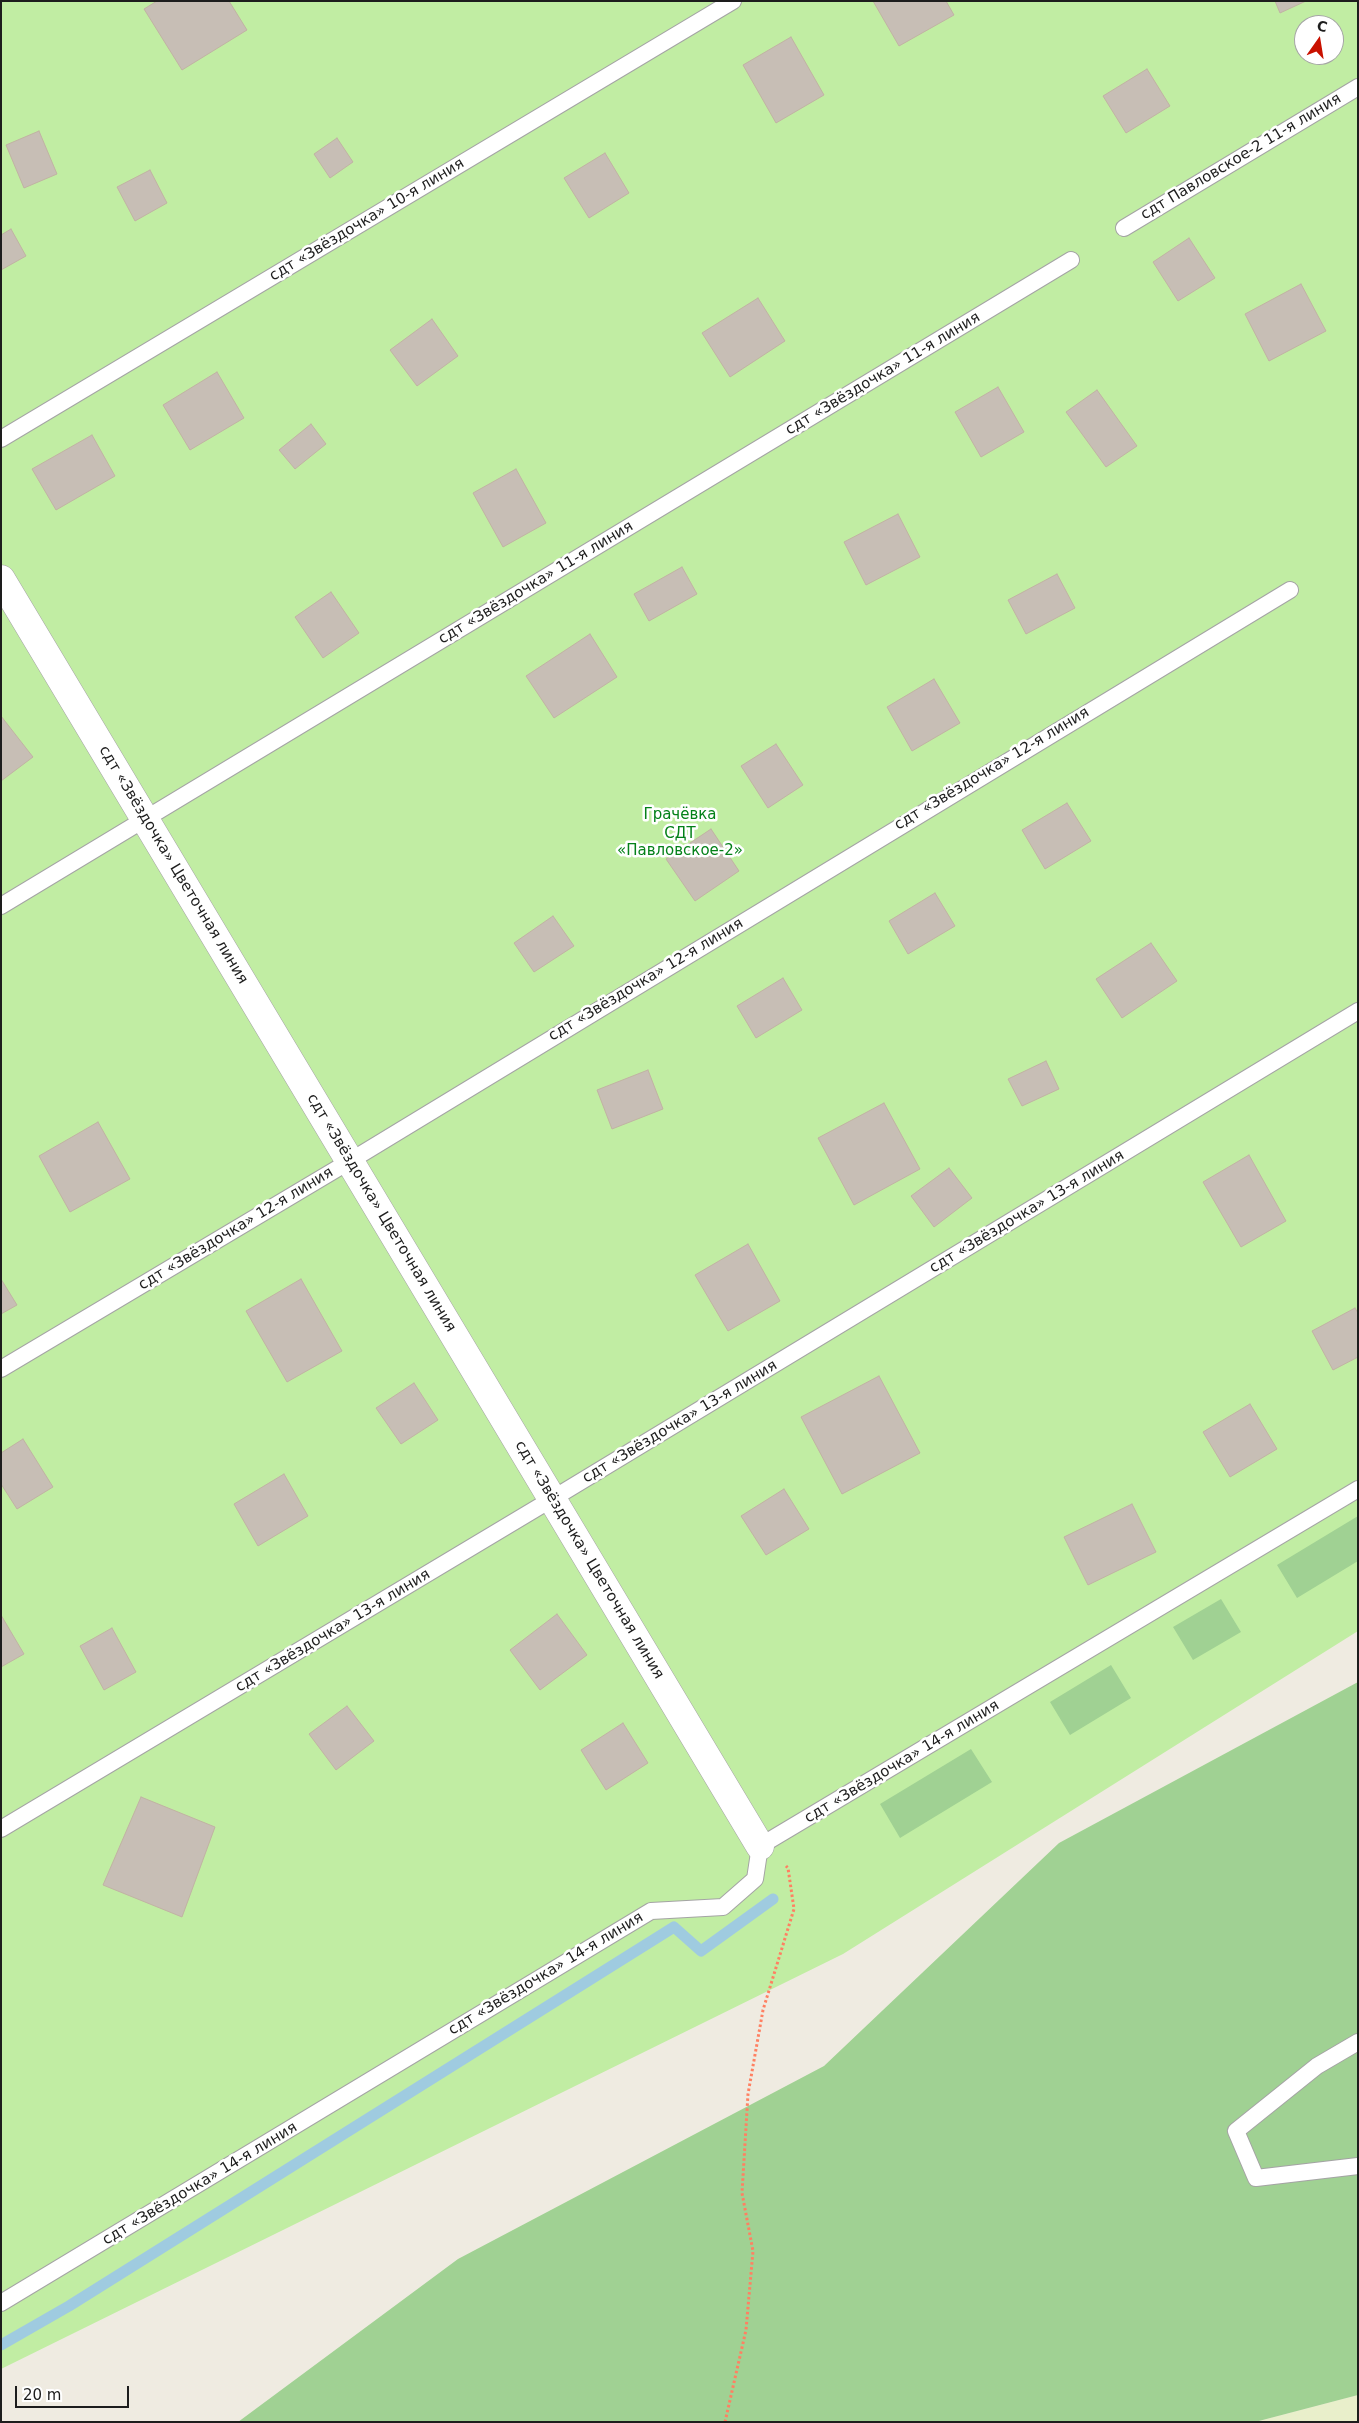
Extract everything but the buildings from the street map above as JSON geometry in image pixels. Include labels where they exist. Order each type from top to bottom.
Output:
[{"type":"street","name":"сдт «Звёздочка» Цветочная линия","points":[[1,579],[760,1846]]},
{"type":"lane","name":"сдт «Звёздочка» 10-я линия","points":[[1,439],[733,1]]},
{"type":"lane","name":"сдт Павловское-2 11-я линия","points":[[1124,228],[1358,87]]},
{"type":"lane","name":"сдт «Звёздочка» 11-я линия","points":[[1,906],[1071,260]]},
{"type":"lane","name":"сдт «Звёздочка» 12-я линия","points":[[1,1369],[350,1161],[1290,590]]},
{"type":"lane","name":"сдт «Звёздочка» 13-я линия","points":[[1,1830],[1358,1011]]},
{"type":"lane","name":"сдт «Звёздочка» 14-я линия","points":[[1,2303],[651,1911],[723,1907],[755,1879],[760,1846],[1358,1489]]},
{"type":"lane","points":[[1358,2042],[1317,2066],[1236,2131],[1256,2178],[1358,2166]]},
{"type":"path","points":[[725,2422],[746,2330],[753,2251],[742,2193],[748,2094],[763,2010],[794,1909],[788,1868],[760,1846]]},
{"type":"green space","name":"Грачёвка","points":[[1,1],[1358,1],[1358,1631],[843,1954],[1,2369]]},
{"type":"green space","points":[[1358,1516],[1358,1561],[1297,1598],[1277,1565]]},
{"type":"green space","points":[[1221,1599],[1241,1632],[1193,1660],[1173,1627]]},
{"type":"green space","points":[[1111,1665],[1131,1698],[1070,1735],[1050,1702]]},
{"type":"green space","points":[[1358,1682],[1358,2395],[1255,2422],[238,2422],[458,2259],[824,2066],[1059,1843]]},
{"type":"green space","points":[[971,1749],[992,1782],[900,1838],[880,1804]]},
{"type":"green space","points":[[1358,2395],[1358,2422],[1255,2422]]},
{"type":"waterway","points":[[1,2345],[69,2306],[674,1927],[701,1951],[773,1899]]},
{"type":"park label","name":"СДТ «Павловское-2»","points":[[680,842]]}]
